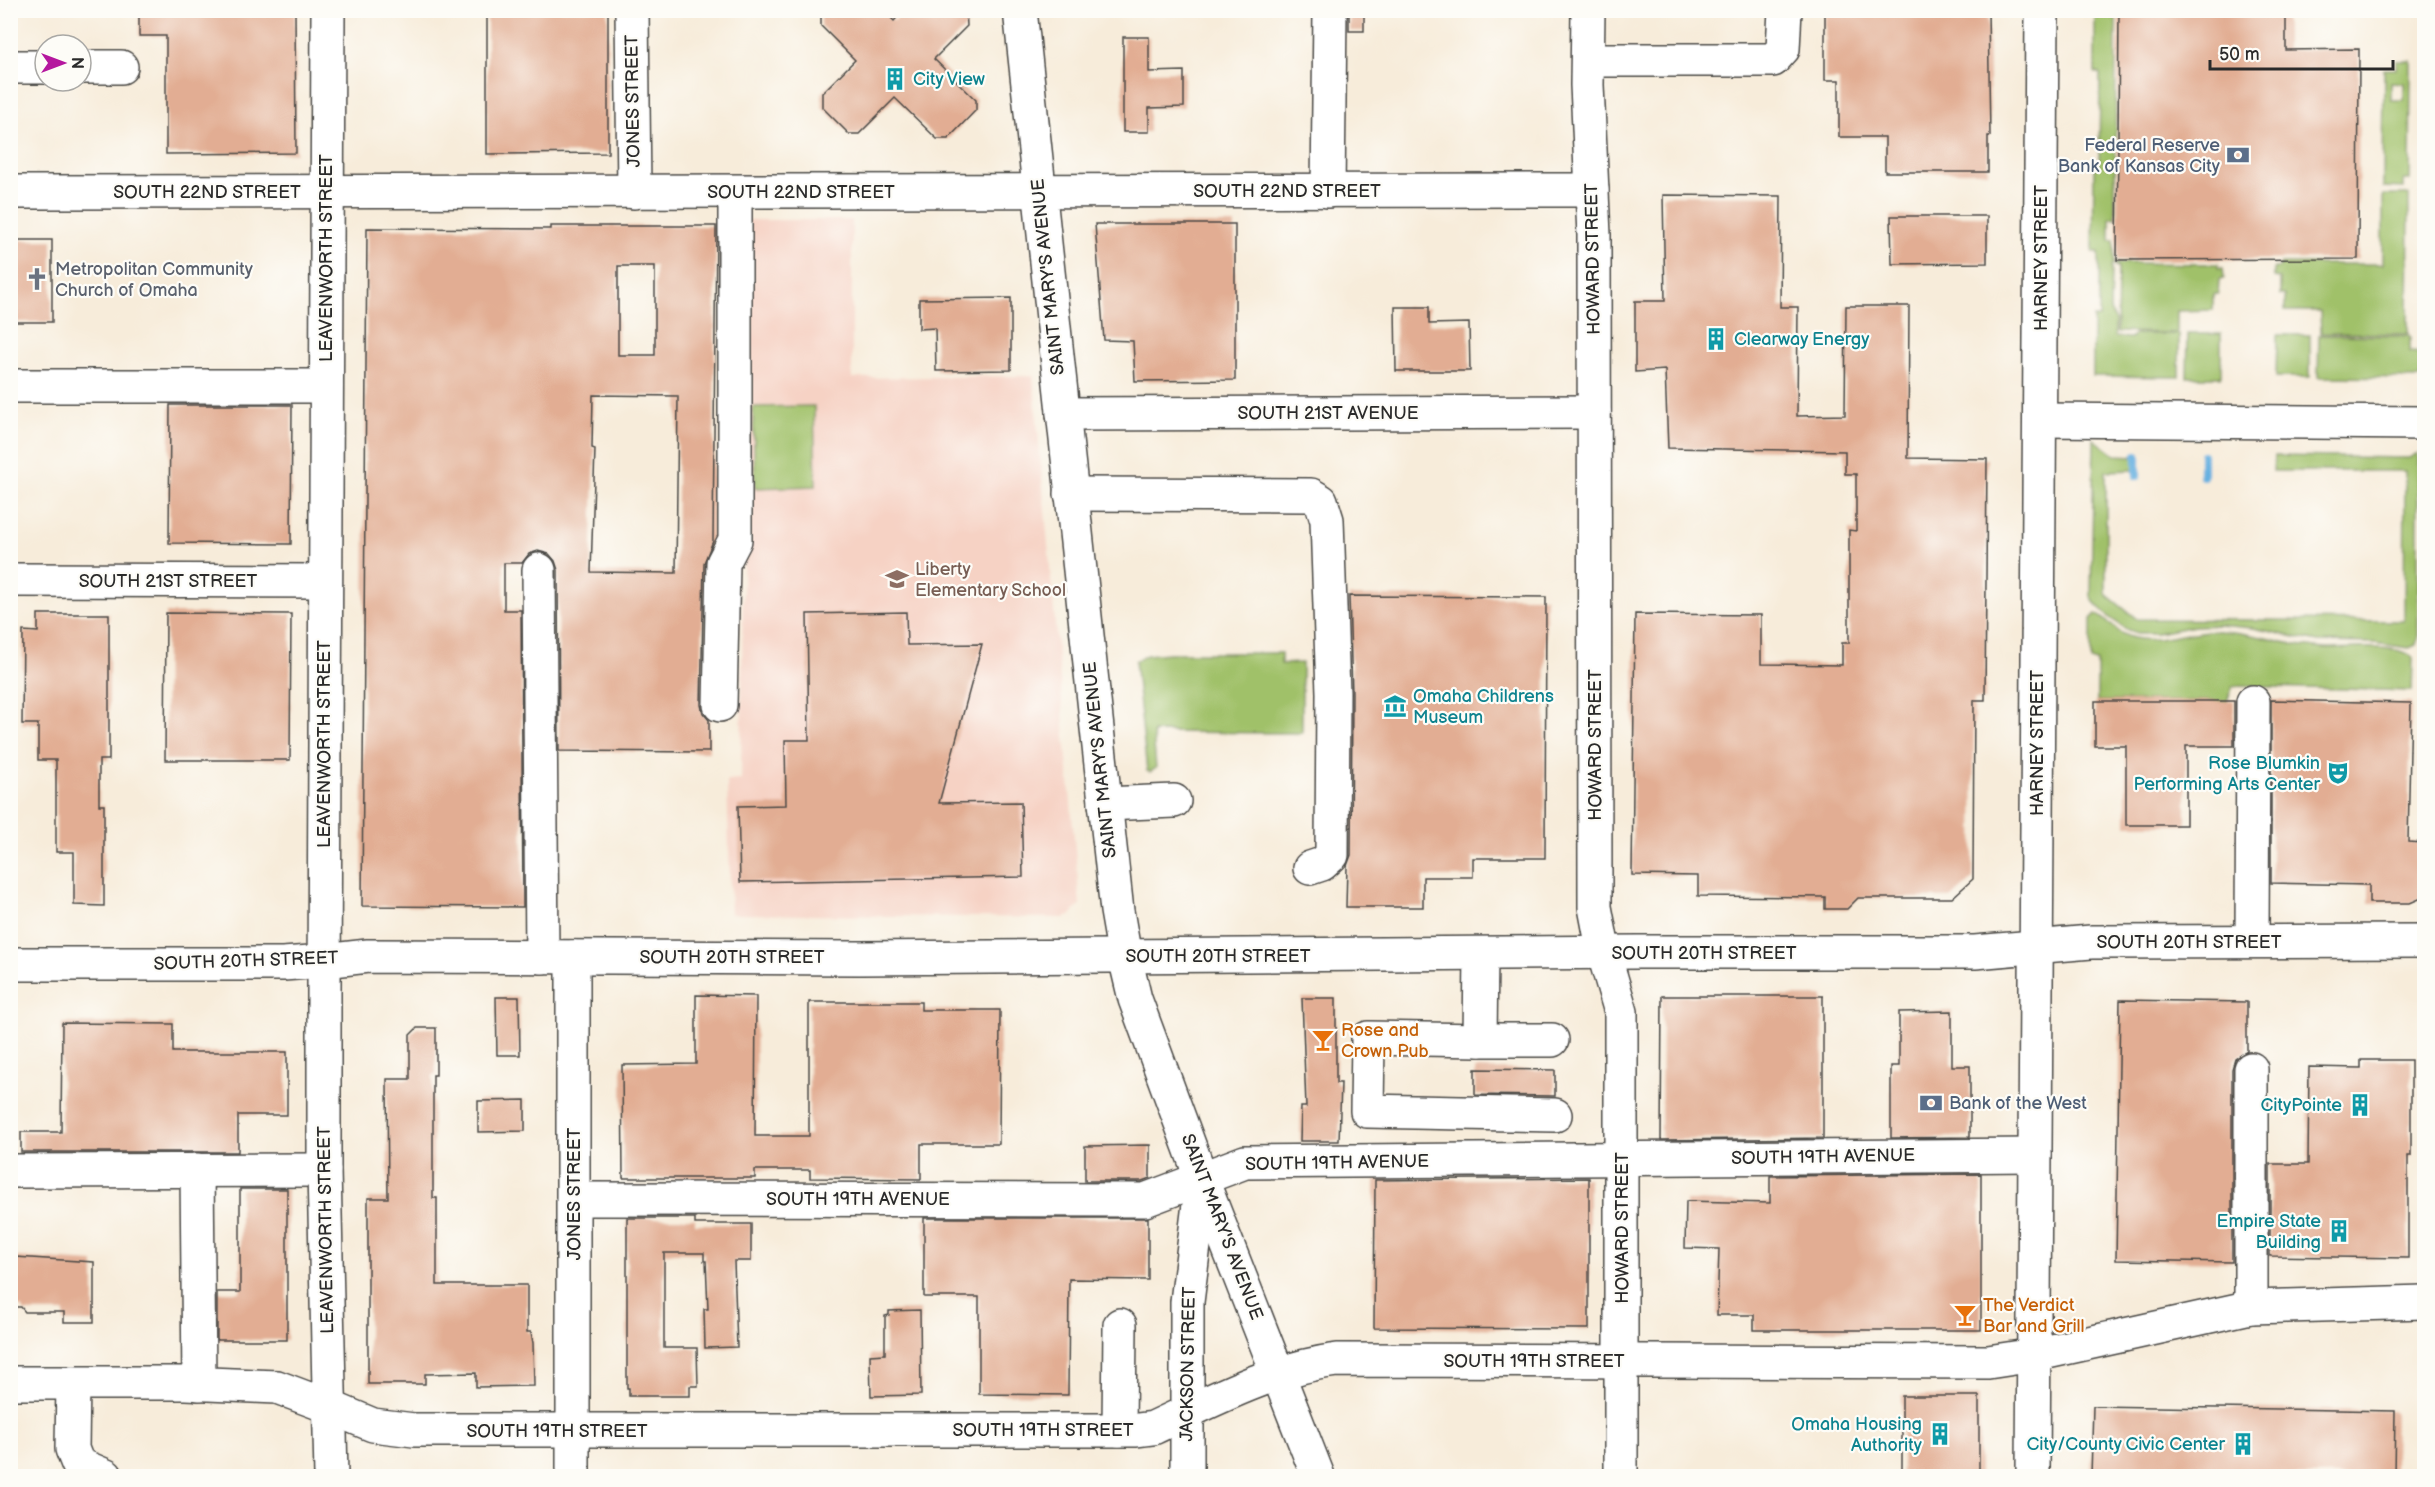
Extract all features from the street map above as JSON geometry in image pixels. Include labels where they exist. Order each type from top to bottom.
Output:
[{"type":"main road","name":"LEAVENWORTH STREET","points":[[328,10],[324,1170],[331,1476]]},
{"type":"main road","name":"JONES STREET","points":[[632,10],[634,192]]},
{"type":"main road","name":"SAINT MARY'S AVENUE","points":[[1020,10],[1105,804],[1125,957],[1135,999],[1202,1180],[1280,1374],[1318,1476]]},
{"type":"main road","points":[[1329,190],[1330,10]]},
{"type":"main road","name":"HOWARD STREET","points":[[1588,10],[1594,412],[1595,907],[1604,954],[1621,1012],[1621,1476]]},
{"type":"main road","points":[[1587,60],[1773,60],[1783,49],[1785,10]]},
{"type":"main road","name":"HARNEY STREET","points":[[2033,1476],[2042,10]]},
{"type":"main road","points":[[93,67],[121,67]]},
{"type":"main road","name":"SOUTH 22ND STREET","points":[[10,192],[1592,190]]},
{"type":"main road","points":[[720,705],[723,563],[735,540],[735,192]]},
{"type":"main road","points":[[10,386],[326,386]]},
{"type":"main road","name":"SOUTH 21ST AVENUE","points":[[1062,414],[1594,412]]},
{"type":"main road","points":[[2040,420],[2424,423]]},
{"type":"main road","points":[[1071,494],[1311,495],[1321,501],[1327,520],[1333,681],[1332,855],[1322,864],[1310,868]]},
{"type":"main road","name":"JONES STREET","points":[[539,570],[558,957],[574,1199],[573,1476]]},
{"type":"main road","name":"SOUTH 21ST STREET","points":[[10,580],[325,581]]},
{"type":"main road","points":[[2252,941],[2253,702]]},
{"type":"main road","points":[[1105,804],[1174,801]]},
{"type":"main road","name":"SOUTH 20TH STREET","points":[[10,964],[283,964],[324,962],[368,956],[1125,957],[1975,952],[2091,942],[2424,941]]},
{"type":"main road","points":[[1480,1040],[1481,954]]},
{"type":"main road","points":[[1552,1040],[1368,1038],[1367,1110],[1555,1115]]},
{"type":"main road","points":[[2251,1069],[2251,1307]]},
{"type":"main road","name":"SOUTH 19TH AVENUE","points":[[574,1199],[1145,1200],[1245,1162],[2035,1155]]},
{"type":"main road","points":[[197,1170],[200,1384]]},
{"type":"main road","points":[[10,1171],[324,1170]]},
{"type":"main road","name":"JACKSON STREET","points":[[1187,1476],[1187,1302],[1202,1180]]},
{"type":"main road","name":"SOUTH 19TH STREET","points":[[10,1383],[200,1384],[277,1387],[373,1425],[414,1431],[1119,1431],[1153,1428],[1280,1374],[1315,1363],[1343,1359],[1988,1362],[2034,1355],[2251,1307],[2289,1304],[2424,1302]]},
{"type":"main road","points":[[1119,1431],[1120,1325]]},
{"type":"main road","points":[[73,1383],[72,1449],[78,1464],[106,1476]]},
{"type":"shaded area","name":"Liberty Elementary School","points":[[747,220],[852,220],[852,378],[1033,376],[1080,905],[1070,916],[1063,918],[731,914],[727,781],[741,780]]},
{"type":"green space","points":[[2095,11],[2116,11],[2115,218],[2110,218],[2110,240],[2114,240],[2114,262],[2111,268],[2110,310],[2115,321],[2115,337],[2131,338],[2135,334],[2179,334],[2179,377],[2093,376],[2093,318],[2099,318],[2099,252],[2093,252],[2094,168],[2099,167],[2100,73],[2095,73]]},
{"type":"green space","points":[[2396,61],[2411,61],[2410,180],[2404,180],[2404,188],[2383,187],[2384,69],[2396,69]],"holes":[[[2391,82],[2404,83],[2404,100],[2391,100]]]},
{"type":"green space","points":[[2383,195],[2409,195],[2408,334],[2321,333],[2320,311],[2285,311],[2285,295],[2280,295],[2280,279],[2274,278],[2274,268],[2279,268],[2280,264],[2383,264]]},
{"type":"green space","points":[[2116,263],[2218,264],[2218,268],[2223,268],[2224,278],[2219,279],[2218,294],[2213,294],[2213,310],[2177,311],[2177,333],[2117,332],[2118,266],[2115,266]]},
{"type":"green space","points":[[2188,334],[2221,334],[2221,377],[2187,377]]},
{"type":"green space","points":[[2277,335],[2310,335],[2310,377],[2276,377]]},
{"type":"green space","points":[[2319,335],[2410,336],[2410,352],[2421,353],[2421,378],[2318,377]]},
{"type":"green space","points":[[814,406],[816,486],[755,488],[753,407]]},
{"type":"green space","points":[[2094,439],[2115,455],[2135,456],[2135,470],[2106,471],[2106,592],[2137,619],[2404,621],[2405,471],[2273,471],[2274,456],[2409,458],[2418,453],[2418,636],[2416,645],[2409,648],[2374,643],[2318,642],[2253,628],[2218,625],[2195,626],[2157,633],[2137,633],[2128,630],[2110,618],[2091,596]]},
{"type":"green space","points":[[2096,614],[2118,631],[2134,638],[2155,639],[2220,631],[2247,634],[2315,648],[2397,650],[2413,658],[2412,691],[2233,686],[2227,701],[2097,701],[2097,661],[2091,661],[2091,619]]},
{"type":"green space","points":[[1281,653],[1281,664],[1302,663],[1302,733],[1153,732],[1156,768],[1150,772],[1147,771],[1135,661],[1147,655]]},
{"type":"building","points":[[139,10],[295,10],[296,153],[166,154],[166,36],[139,36]]},
{"type":"building","points":[[487,10],[608,10],[608,153],[487,154]]},
{"type":"building","name":"City View","points":[[821,10],[883,10],[894,21],[904,10],[966,10],[967,26],[934,59],[976,100],[976,110],[948,139],[937,139],[895,98],[859,134],[849,134],[822,107],[822,93],[855,60],[821,26]]},
{"type":"building","points":[[1349,10],[1364,10],[1364,31],[1349,31]]},
{"type":"building","points":[[1825,10],[1988,10],[1990,136],[1988,136],[1988,172],[1885,172],[1885,137],[1839,137],[1839,80],[1825,80]]},
{"type":"building","name":"Federal Reserve Bank of Kansas City","points":[[2119,10],[2286,10],[2286,50],[2359,49],[2358,259],[2117,260]]},
{"type":"building","points":[[1123,37],[1149,37],[1149,72],[1184,71],[1184,107],[1149,108],[1149,132],[1123,132]]},
{"type":"building","points":[[1663,195],[1781,196],[1780,307],[1798,307],[1797,416],[1845,415],[1846,306],[1909,306],[1908,458],[1987,459],[1985,700],[1974,700],[1973,879],[1952,898],[1858,898],[1847,909],[1825,909],[1825,897],[1698,896],[1698,876],[1632,875],[1635,614],[1761,615],[1761,664],[1842,665],[1842,643],[1849,643],[1849,530],[1856,531],[1856,474],[1845,474],[1845,451],[1668,448],[1665,370],[1635,372],[1635,301],[1665,301]]},
{"type":"building","points":[[1891,216],[1987,216],[1987,263],[1892,264]]},
{"type":"building","points":[[1095,224],[1235,224],[1235,380],[1135,381],[1133,341],[1104,340]]},
{"type":"building","points":[[551,226],[716,226],[713,541],[704,563],[701,705],[703,713],[709,720],[709,752],[559,751],[558,570],[549,554],[538,551],[529,554],[522,563],[504,563],[504,610],[521,610],[523,907],[362,906],[367,228],[551,229]],"holes":[[[618,266],[655,266],[655,355],[618,355]],[[593,395],[678,396],[676,573],[591,572],[595,449],[592,448]]]},
{"type":"building","points":[[10,240],[52,240],[52,322],[10,322]]},
{"type":"building","points":[[1011,298],[1011,370],[936,371],[935,328],[919,329],[919,299]]},
{"type":"building","points":[[1395,307],[1429,307],[1429,324],[1469,323],[1470,371],[1396,371]]},
{"type":"building","points":[[170,405],[292,405],[291,544],[169,543]]},
{"type":"building","points":[[1349,596],[1546,597],[1545,858],[1473,858],[1473,877],[1423,877],[1423,907],[1346,907],[1347,866],[1351,855],[1352,693]]},
{"type":"building","points":[[906,612],[907,645],[982,644],[939,803],[1021,802],[1023,877],[740,882],[738,806],[786,805],[785,740],[809,740],[807,614]]},
{"type":"building","points":[[166,613],[291,614],[290,760],[165,760]]},
{"type":"building","points":[[38,614],[109,614],[109,760],[99,760],[99,805],[104,805],[104,906],[74,905],[74,852],[56,852],[56,760],[38,760],[38,724],[22,724],[23,631],[38,632]]},
{"type":"building","name":"Rose Blumkin Performing Arts Center","points":[[2271,700],[2411,703],[2408,842],[2424,843],[2424,897],[2410,903],[2369,903],[2369,885],[2271,883]]},
{"type":"building","points":[[2095,701],[2234,701],[2234,746],[2186,746],[2186,825],[2126,825],[2126,746],[2095,746]]},
{"type":"building","points":[[696,995],[756,996],[755,1136],[809,1136],[809,1002],[921,1002],[921,1010],[1000,1010],[999,1144],[921,1144],[921,1179],[810,1178],[810,1170],[755,1170],[755,1178],[623,1178],[622,1065],[696,1064]]},
{"type":"building","points":[[1662,996],[1823,996],[1823,1138],[1661,1140]]},
{"type":"building","points":[[496,997],[519,997],[520,1055],[497,1055]]},
{"type":"building","points":[[1302,998],[1336,998],[1336,1083],[1341,1083],[1339,1141],[1300,1141],[1301,1107],[1306,1107]]},
{"type":"building","points":[[2120,1000],[2247,1002],[2247,1051],[2235,1059],[2232,1069],[2232,1262],[2116,1260]]},
{"type":"building","name":"Bank of the West","points":[[1952,1011],[1952,1066],[1970,1066],[1970,1137],[1891,1138],[1891,1066],[1899,1066],[1899,1012]]},
{"type":"building","points":[[62,1023],[173,1024],[173,1052],[287,1052],[287,1115],[238,1115],[238,1152],[21,1152],[21,1132],[61,1132]]},
{"type":"building","points":[[417,1028],[436,1028],[436,1075],[433,1075],[433,1198],[437,1198],[437,1285],[527,1285],[527,1332],[531,1332],[533,1343],[534,1386],[476,1387],[476,1373],[425,1374],[425,1384],[368,1384],[368,1198],[388,1198],[387,1079],[410,1079],[410,1035]]},
{"type":"building","points":[[2361,1060],[2411,1060],[2408,1258],[2270,1256],[2270,1164],[2308,1164],[2309,1067],[2361,1068]]},
{"type":"building","points":[[1475,1069],[1555,1070],[1555,1096],[1475,1095]]},
{"type":"building","points":[[525,1100],[525,1131],[478,1132],[478,1101]]},
{"type":"building","points":[[1150,1145],[1150,1178],[1142,1181],[1085,1181],[1085,1146]]},
{"type":"building","points":[[1981,1174],[1981,1330],[1754,1330],[1754,1315],[1717,1315],[1719,1249],[1685,1248],[1686,1201],[1770,1203],[1770,1176]]},
{"type":"building","points":[[1589,1178],[1589,1329],[1374,1328],[1375,1180]]},
{"type":"building","points":[[240,1189],[287,1189],[287,1340],[217,1340],[217,1292],[240,1292]]},
{"type":"building","points":[[627,1218],[695,1218],[695,1224],[751,1224],[751,1261],[734,1261],[737,1347],[705,1348],[704,1309],[708,1309],[704,1253],[664,1253],[664,1348],[697,1348],[698,1386],[690,1386],[690,1396],[629,1396],[629,1388],[627,1388]]},
{"type":"building","points":[[924,1218],[1148,1218],[1148,1280],[1069,1279],[1068,1395],[979,1394],[979,1297],[924,1297]]},
{"type":"building","points":[[15,1257],[94,1262],[94,1322],[64,1322],[64,1312],[25,1312],[21,1307],[14,1307]]},
{"type":"building","points":[[920,1310],[921,1395],[871,1396],[870,1355],[885,1354],[885,1316],[889,1315],[889,1311]]},
{"type":"building","name":"Omaha Housing Authority","points":[[1902,1396],[1979,1396],[1979,1476],[1902,1476]]},
{"type":"building","name":"City/County Civic Center","points":[[2093,1406],[2395,1411],[2394,1476],[2091,1476]]},
{"type":"waterway","points":[[2137,455],[2137,476]]},
{"type":"waterway","points":[[2203,455],[2203,476]]},
{"type":"place","name":"City View","points":[[895,79]]},
{"type":"place","name":"Federal Reserve Bank of Kansas City","points":[[2238,155]]},
{"type":"place","name":"Metropolitan Community Church of Omaha","points":[[37,279]]},
{"type":"place","name":"Clearway Energy","points":[[1716,339]]},
{"type":"place","name":"Liberty Elementary School","points":[[897,579]]},
{"type":"place","name":"Omaha Childrens Museum","points":[[1395,706]]},
{"type":"place","name":"Rose Blumkin Performing Arts Center","points":[[2338,773]]},
{"type":"place","name":"Rose and Crown Pub","points":[[1323,1040]]},
{"type":"place","name":"Bank of the West","points":[[1931,1103]]},
{"type":"place","name":"CityPointe","points":[[2360,1105]]},
{"type":"place","name":"Empire State Building","points":[[2339,1231]]},
{"type":"place","name":"The Verdict Bar and Grill","points":[[1965,1315]]},
{"type":"place","name":"Omaha Housing Authority","points":[[1940,1434]]},
{"type":"place","name":"City/County Civic Center","points":[[2243,1444]]}]
